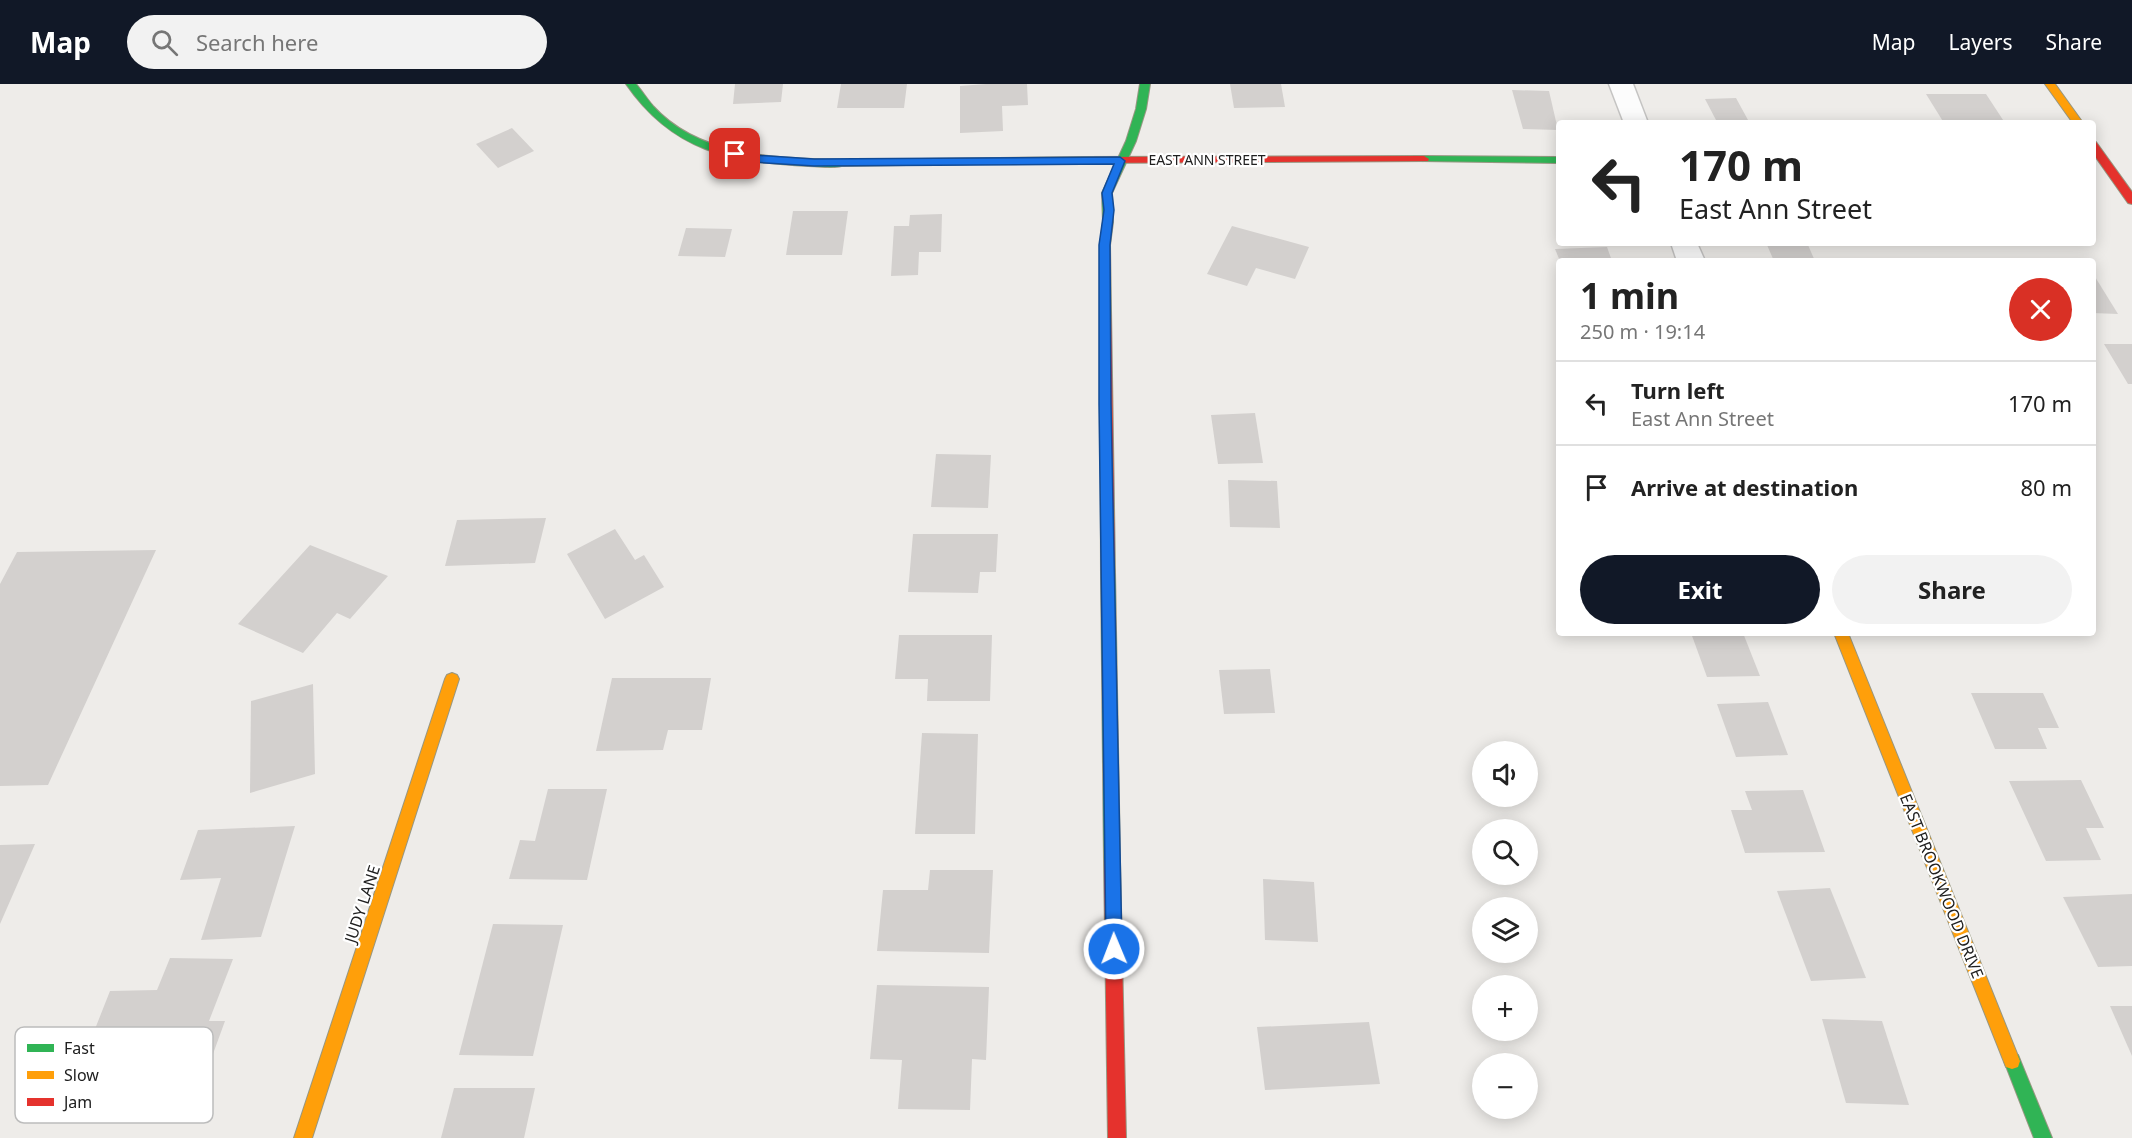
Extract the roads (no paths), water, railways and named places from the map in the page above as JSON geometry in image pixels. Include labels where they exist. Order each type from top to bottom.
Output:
[{"type":"street","name":"EAST ANN STREET","points":[[631,84],[642,105],[663,124],[679,134],[752,159],[814,163],[1556,160]]},
{"type":"street","points":[[1117,1138],[1105,428],[1105,245],[1109,210],[1107,193],[1131,141],[1141,109],[1145,84]]},
{"type":"street","points":[[1621,84],[1635,120]]},
{"type":"street","points":[[2050,84],[2076,120]]},
{"type":"street","points":[[2096,150],[2132,200]]},
{"type":"street","name":"EAST BROOKWOOD DRIVE","points":[[1841,636],[2043,1138]]},
{"type":"street","name":"JUDY LANE","points":[[303,1138],[452,679]]}]
